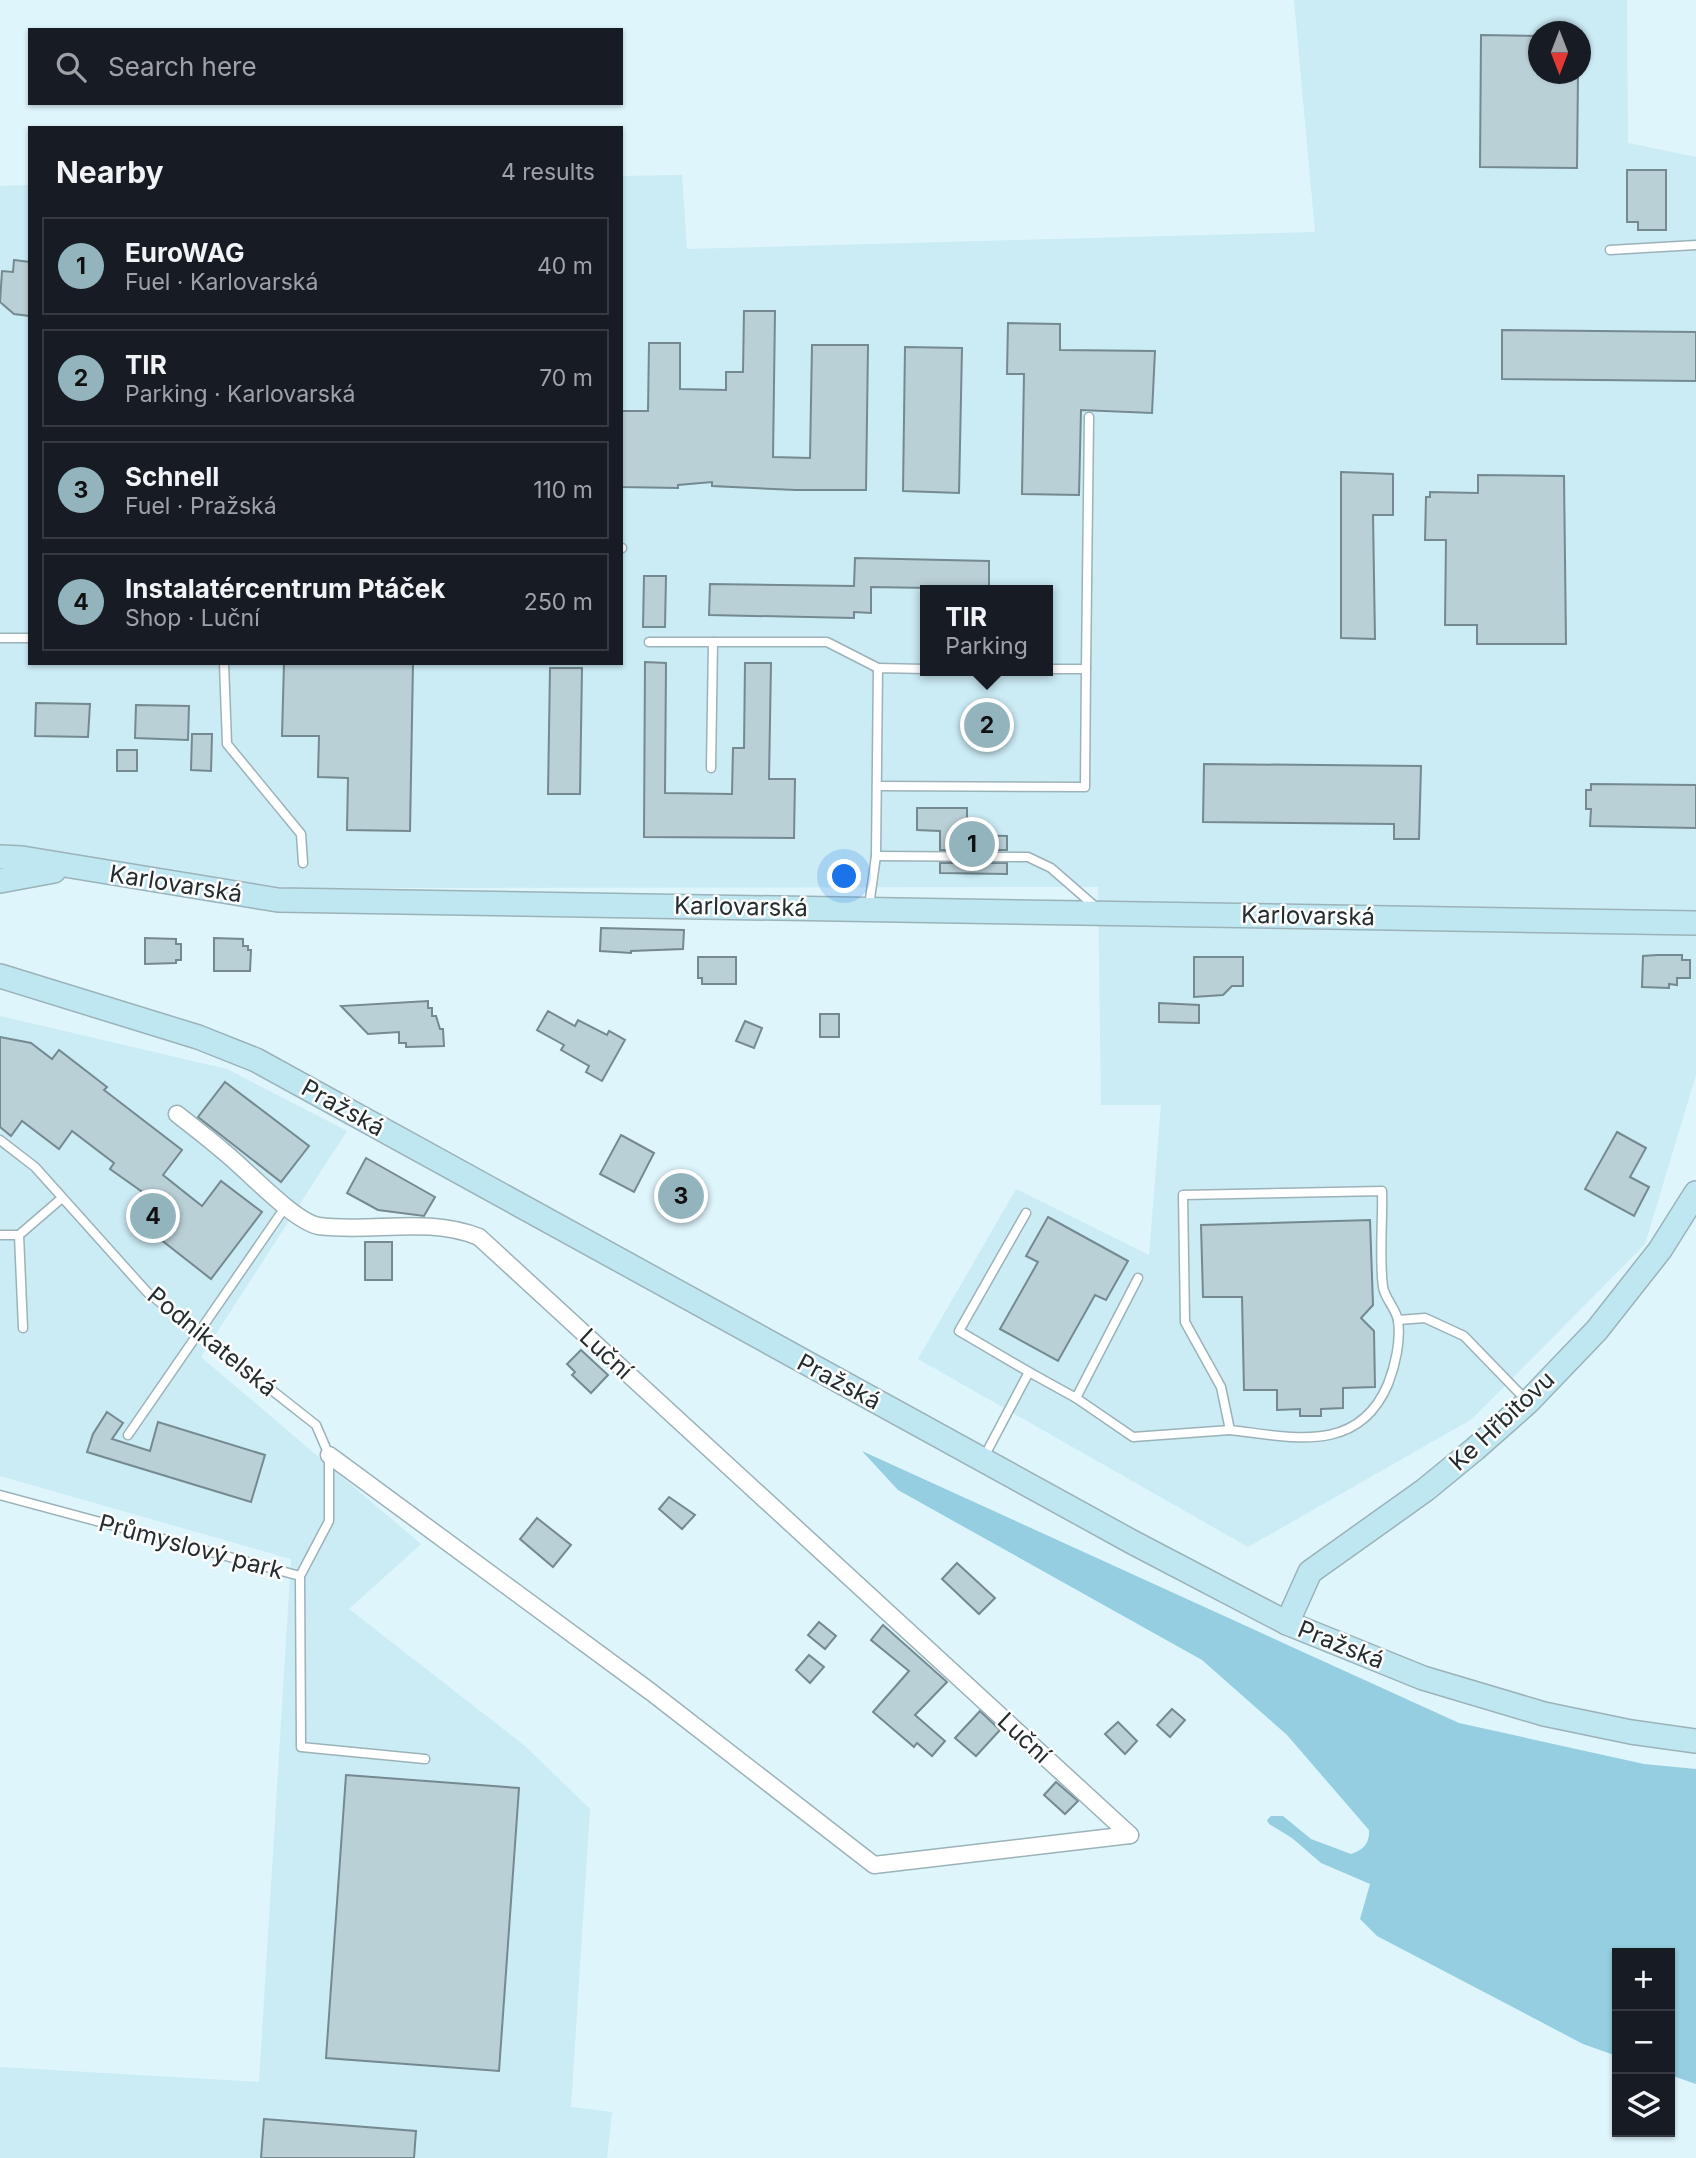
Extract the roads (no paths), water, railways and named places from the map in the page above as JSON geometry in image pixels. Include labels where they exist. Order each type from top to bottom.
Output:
[{"type":"main road","name":"Karlovarská","points":[[0,857],[22,858],[278,900],[1696,923]]},
{"type":"main road","points":[[0,881],[38,873],[89,870]]},
{"type":"main road","name":"Pražská","points":[[0,976],[186,1034],[256,1060],[1145,1550],[1287,1623],[1423,1678],[1544,1714],[1631,1732],[1696,1741]]},
{"type":"main road","name":"Ke Hřbitovu","points":[[1287,1623],[1310,1572],[1425,1490],[1528,1402],[1597,1330],[1660,1250],[1696,1193]]},
{"type":"street","name":"Luční","points":[[177,1114],[286,1206],[317,1226],[443,1227],[479,1237],[1130,1835],[874,1864],[651,1692],[329,1455]]},
{"type":"lane","points":[[1610,250],[1696,245]]},
{"type":"lane","points":[[877,786],[1085,788],[1089,417]]},
{"type":"lane","points":[[0,638],[28,638]]},
{"type":"lane","points":[[649,642],[827,642],[878,668],[920,668]]},
{"type":"lane","points":[[711,768],[713,642]]},
{"type":"lane","points":[[225,665],[227,744],[301,834],[303,863]]},
{"type":"lane","points":[[868,909],[876,856],[878,668]]},
{"type":"lane","points":[[1053,669],[1086,669]]},
{"type":"lane","points":[[876,856],[1028,857],[1051,868],[1102,913]]},
{"type":"lane","name":"Podnikatelská","points":[[0,1140],[35,1167],[147,1292],[316,1425],[329,1455],[329,1521],[300,1576]]},
{"type":"lane","points":[[1026,1213],[959,1331],[1076,1398],[1133,1437],[1230,1430],[1299,1438],[1339,1434],[1366,1419],[1380,1401],[1395,1367],[1398,1320],[1383,1290],[1382,1191],[1183,1195],[1185,1322],[1221,1387],[1230,1430]]},
{"type":"lane","points":[[0,1235],[19,1235],[62,1198]]},
{"type":"lane","points":[[128,1435],[197,1331],[286,1206]]},
{"type":"lane","points":[[19,1235],[23,1328]]},
{"type":"lane","points":[[1076,1398],[1138,1278]]},
{"type":"lane","points":[[1398,1320],[1425,1318],[1464,1336],[1528,1402]]},
{"type":"lane","points":[[982,1460],[1029,1372]]},
{"type":"lane","name":"Průmyslový park","points":[[0,1495],[300,1576],[301,1746],[425,1759]]},
{"type":"place","name":"TIR","points":[[987,725]]},
{"type":"place","name":"EuroWAG","points":[[972,844]]},
{"type":"place","name":"Schnell","points":[[681,1196]]},
{"type":"place","name":"Instalatércentrum Ptáček","points":[[153,1216]]}]
